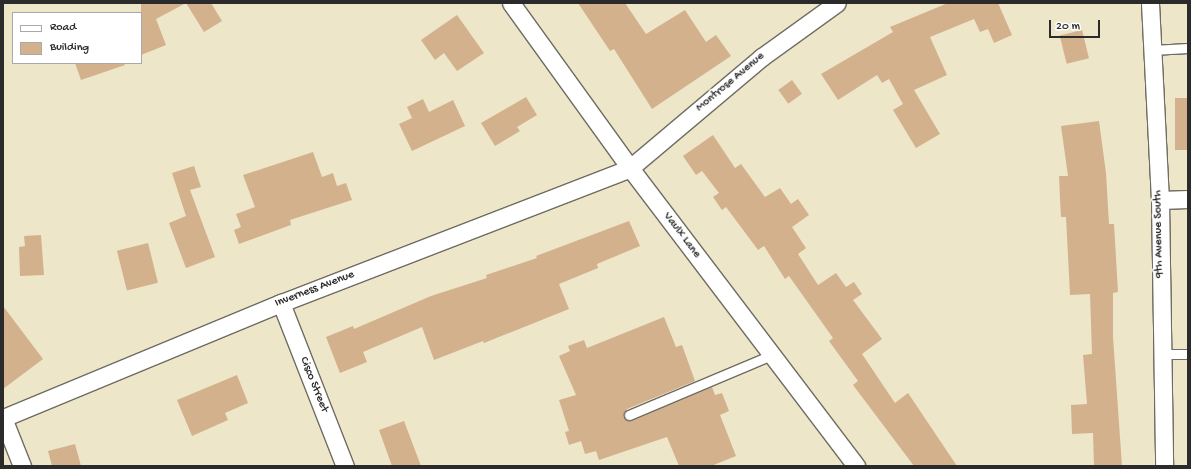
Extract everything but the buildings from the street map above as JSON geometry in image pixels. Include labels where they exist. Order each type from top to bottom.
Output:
[{"type":"street","name":"Vaulx Lane","points":[[511,3],[630,168],[856,466]]},
{"type":"street","name":"Montrose Avenue","points":[[630,168],[762,57],[837,3]]},
{"type":"street","name":"9th Avenue South","points":[[1150,3],[1160,200],[1161,354],[1164,466]]},
{"type":"street","name":"Inverness Avenue","points":[[3,418],[281,303],[630,168]]},
{"type":"street","points":[[1160,200],[1188,199]]},
{"type":"street","name":"Cisco Street","points":[[281,303],[345,466]]},
{"type":"street","points":[[3,418],[22,466]]},
{"type":"lane","points":[[1152,50],[1188,48]]},
{"type":"lane","points":[[1161,354],[1188,354]]},
{"type":"lane","points":[[628,415],[772,356]]}]
